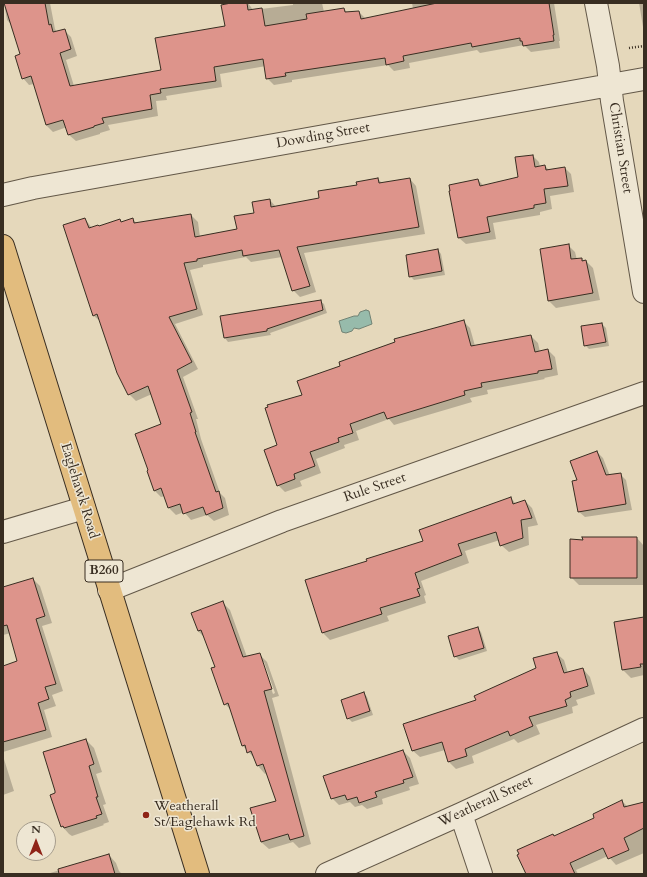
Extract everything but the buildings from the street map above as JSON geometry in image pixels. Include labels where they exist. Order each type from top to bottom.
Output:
[{"type":"main road","name":"Eaglehawk Road","points":[[3,246],[198,874]]},
{"type":"street","name":"Christian Street","points":[[596,3],[644,292]]},
{"type":"street","name":"Dowding Street","points":[[3,195],[33,188],[644,79]]},
{"type":"street","name":"Rule Street","points":[[109,590],[289,519],[644,393]]},
{"type":"street","points":[[3,532],[84,508]]},
{"type":"street","name":"Weatherall Street","points":[[327,874],[644,729]]},
{"type":"street","points":[[461,814],[481,874]]},
{"type":"path","points":[[626,49],[644,46]]},
{"type":"shaded area","points":[[366,310],[369,311],[372,324],[359,329],[354,328],[352,331],[346,333],[342,332],[339,321],[358,316],[360,312]]},
{"type":"place","name":"Weatherall St/Eaglehawk Rd","points":[[146,815]]}]
